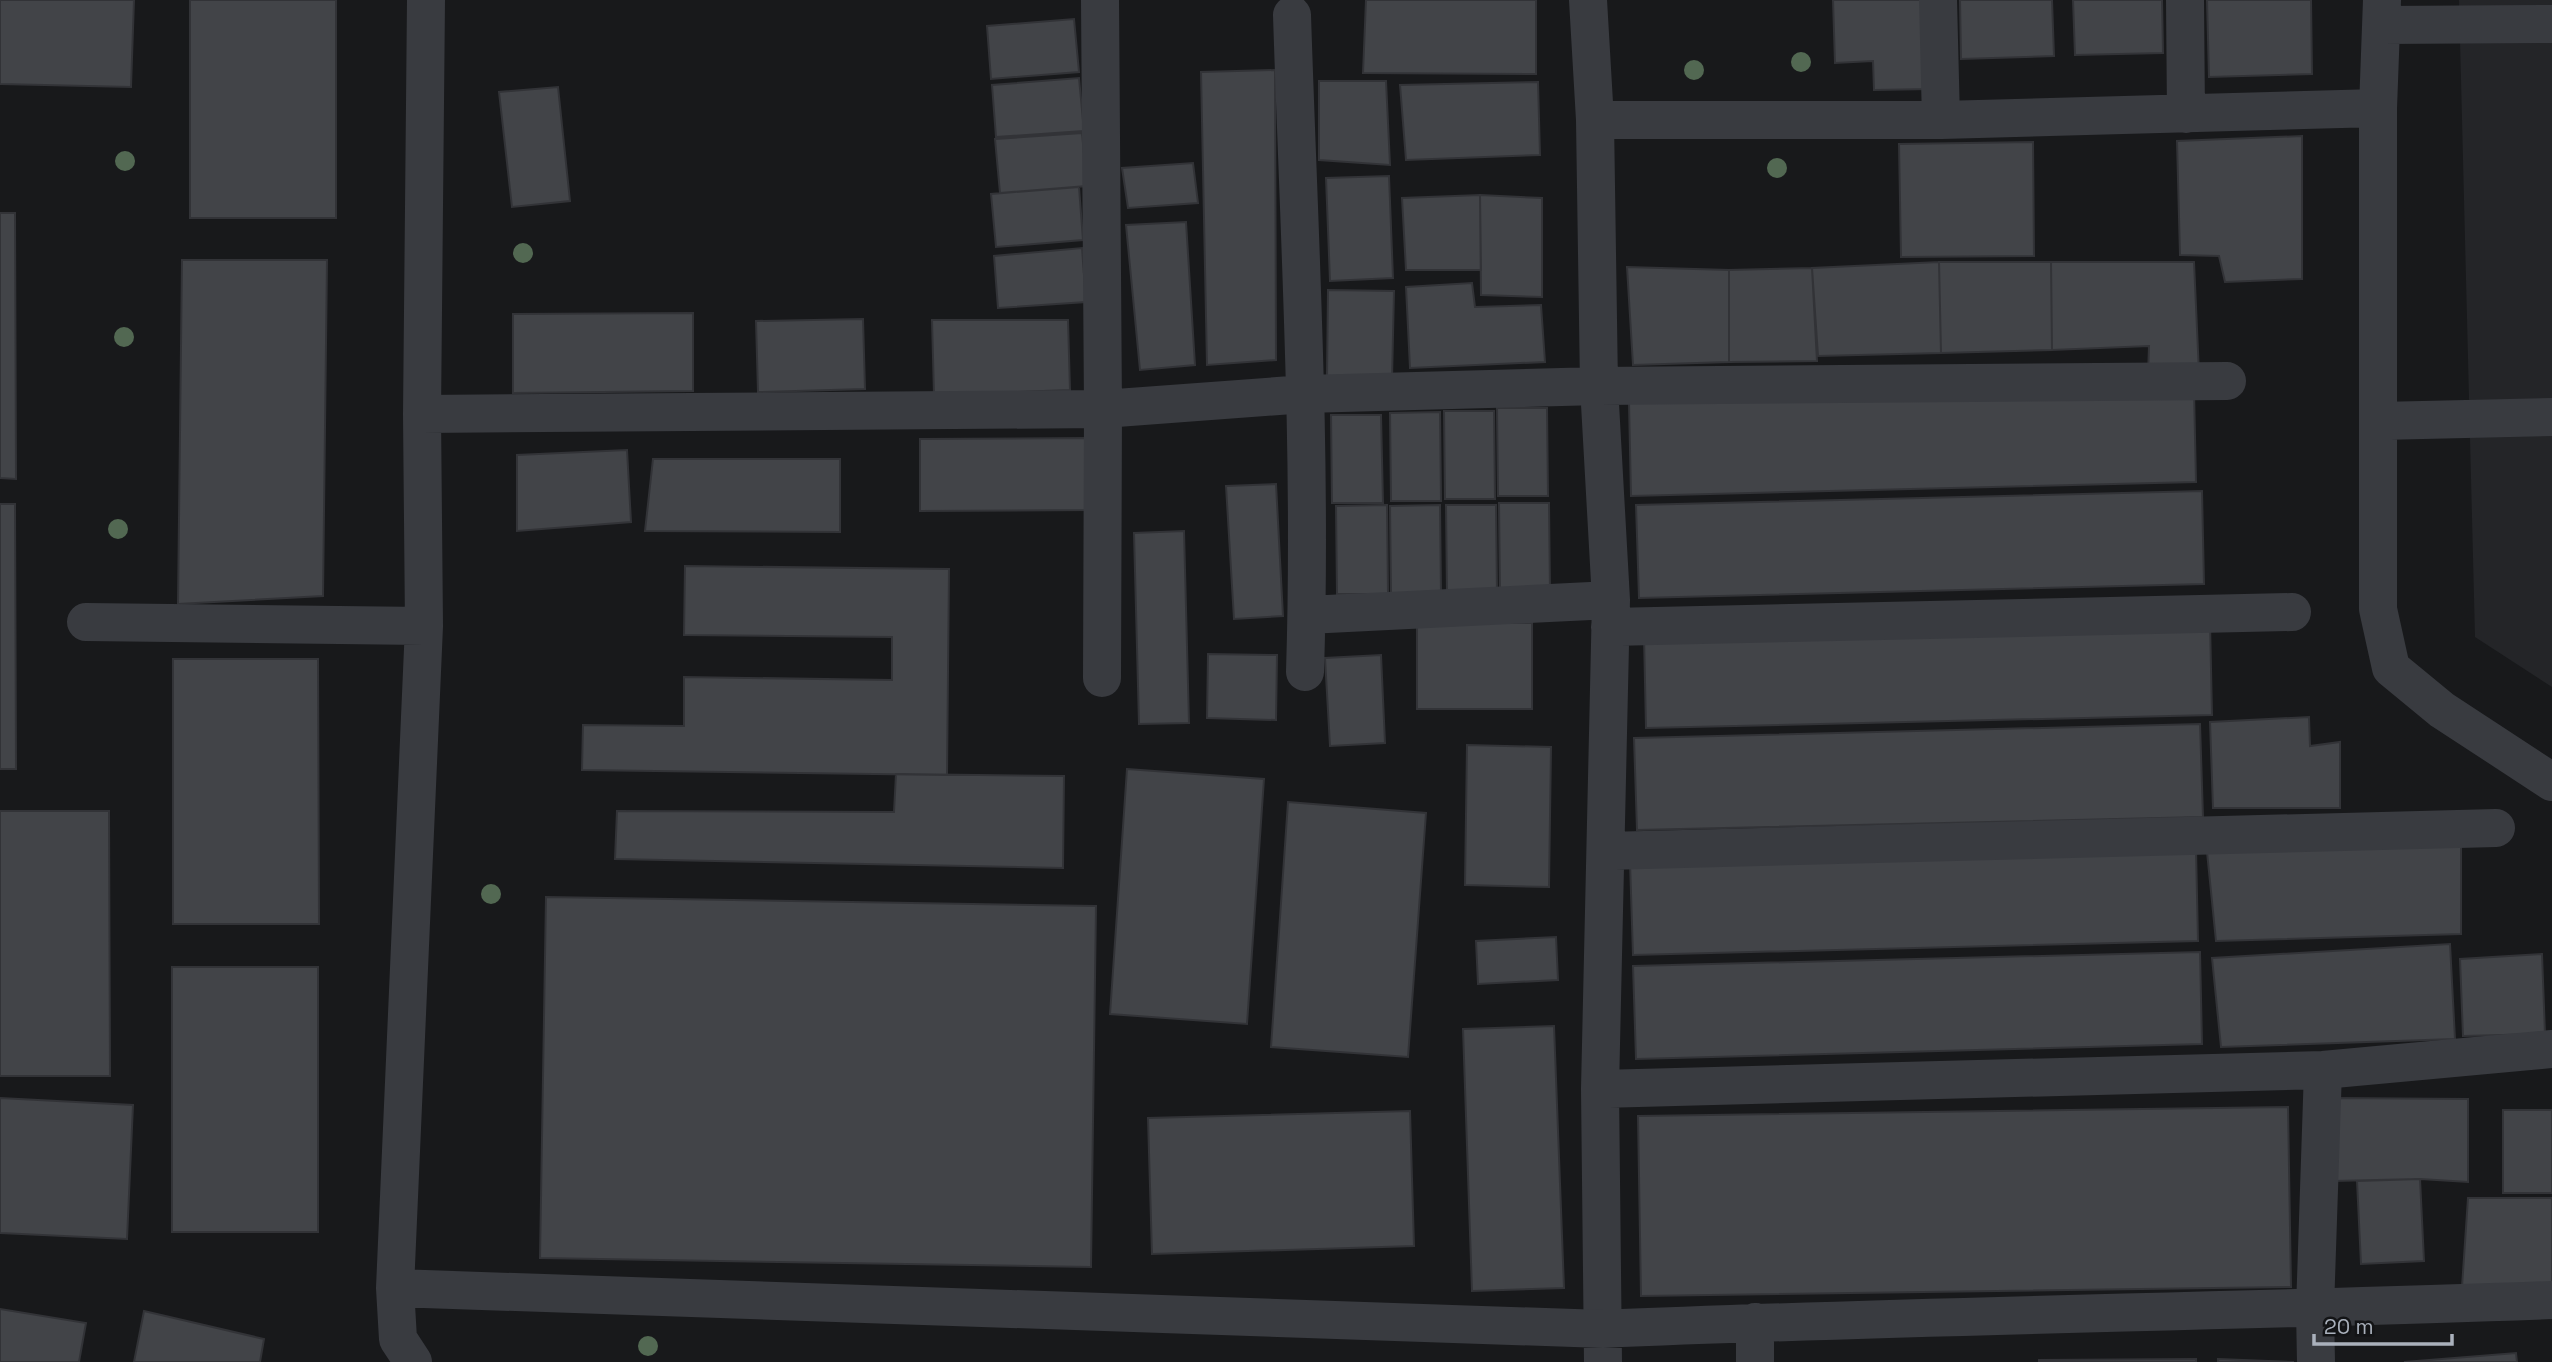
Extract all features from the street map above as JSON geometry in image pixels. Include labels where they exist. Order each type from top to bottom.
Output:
[{"type":"street","points":[[397,1354],[395,1288],[424,626],[422,414],[426,0]]},
{"type":"street","points":[[1100,0],[1104,408],[1102,678]]},
{"type":"street","points":[[1588,0],[1595,120],[1599,386],[1611,613],[1600,1089],[1603,1346]]},
{"type":"street","points":[[1938,0],[1941,120]]},
{"type":"street","points":[[2185,0],[2186,114]]},
{"type":"street","points":[[2552,24],[2382,13],[2378,108],[2378,609],[2391,668],[2442,710],[2552,782]]},
{"type":"street","points":[[1292,15],[1305,394],[1305,672]]},
{"type":"street","points":[[1595,120],[1941,120],[2378,108]]},
{"type":"street","points":[[422,414],[1104,408],[1305,394],[1599,386],[2227,381]]},
{"type":"street","points":[[2379,421],[2552,417]]},
{"type":"street","points":[[1307,615],[2292,612]]},
{"type":"street","points":[[86,622],[424,626]]},
{"type":"street","points":[[1606,851],[2496,828]]},
{"type":"street","points":[[1600,1089],[2323,1070],[2552,1049]]},
{"type":"street","points":[[2316,1362],[2315,1309],[2323,1070]]},
{"type":"street","points":[[395,1288],[1603,1346],[1755,1322],[2315,1309],[2552,1300]]},
{"type":"street","points":[[1755,1322],[1755,1362]]},
{"type":"shaded area","points":[[2459,0],[2552,0],[2552,687],[2475,637]]},
{"type":"building","points":[[0,0],[134,0],[131,87],[0,84]]},
{"type":"building","points":[[190,0],[336,0],[336,218],[190,218]]},
{"type":"building","points":[[1366,0],[1536,0],[1536,74],[1363,73]]},
{"type":"building","points":[[1833,0],[1928,0],[1931,89],[1874,90],[1873,61],[1835,63]]},
{"type":"building","points":[[1960,0],[2052,0],[2054,56],[1961,59]]},
{"type":"building","points":[[2073,0],[2162,0],[2163,53],[2075,55]]},
{"type":"building","points":[[2207,0],[2311,0],[2312,74],[2209,77]]},
{"type":"building","points":[[1074,19],[1079,72],[991,79],[987,26]]},
{"type":"building","points":[[1275,70],[1276,360],[1207,365],[1201,72]]},
{"type":"building","points":[[1079,78],[1084,131],[996,137],[992,85]]},
{"type":"building","points":[[1319,81],[1386,81],[1390,165],[1319,160]]},
{"type":"building","points":[[1538,82],[1540,155],[1406,160],[1400,85]]},
{"type":"building","points":[[558,87],[570,201],[512,207],[499,92]]},
{"type":"building","points":[[1082,133],[1087,186],[1000,193],[995,139]]},
{"type":"building","points":[[2302,136],[2302,279],[2225,282],[2219,256],[2180,255],[2177,141]]},
{"type":"building","points":[[2033,142],[2034,256],[1901,257],[1899,144]]},
{"type":"building","points":[[1193,163],[1198,203],[1128,208],[1122,168]]},
{"type":"building","points":[[1389,176],[1393,278],[1330,281],[1326,178]]},
{"type":"building","points":[[1079,187],[1083,240],[996,247],[991,194]]},
{"type":"building","points":[[1480,195],[1542,198],[1542,297],[1481,295]]},
{"type":"building","points":[[1480,195],[1481,270],[1406,270],[1402,198]]},
{"type":"building","points":[[0,213],[15,213],[16,479],[0,478]]},
{"type":"building","points":[[1186,222],[1195,365],[1140,370],[1126,225]]},
{"type":"building","points":[[1082,248],[1086,302],[998,308],[994,256]]},
{"type":"building","points":[[182,260],[327,260],[323,596],[178,604]]},
{"type":"building","points":[[1939,262],[2051,262],[2052,350],[1941,353]]},
{"type":"building","points":[[1939,262],[1941,353],[1818,356],[1812,268]]},
{"type":"building","points":[[2051,262],[2194,262],[2199,373],[2148,375],[2149,346],[2052,350]]},
{"type":"building","points":[[1627,267],[1729,270],[1729,362],[1633,365]]},
{"type":"building","points":[[1812,268],[1817,361],[1729,362],[1729,270]]},
{"type":"building","points":[[1472,283],[1475,307],[1541,305],[1545,362],[1410,368],[1406,287]]},
{"type":"building","points":[[1328,290],[1394,291],[1392,380],[1327,377]]},
{"type":"building","points":[[693,313],[693,391],[513,393],[513,314]]},
{"type":"building","points":[[863,319],[865,389],[758,392],[756,321]]},
{"type":"building","points":[[932,320],[1068,320],[1070,390],[934,395]]},
{"type":"building","points":[[2194,390],[2196,482],[1631,496],[1629,403]]},
{"type":"building","points":[[1497,408],[1547,408],[1548,496],[1498,496]]},
{"type":"building","points":[[1444,411],[1494,411],[1495,499],[1445,499]]},
{"type":"building","points":[[1440,412],[1441,501],[1391,501],[1390,413]]},
{"type":"building","points":[[1331,415],[1381,415],[1383,503],[1332,503]]},
{"type":"building","points":[[1091,438],[1092,510],[920,511],[920,439]]},
{"type":"building","points":[[627,450],[631,522],[517,531],[517,455]]},
{"type":"building","points":[[653,459],[840,459],[840,532],[645,531]]},
{"type":"building","points":[[1276,484],[1283,616],[1234,619],[1226,486]]},
{"type":"building","points":[[2202,491],[2204,584],[1639,598],[1636,505]]},
{"type":"building","points":[[1499,503],[1549,503],[1550,592],[1500,592]]},
{"type":"building","points":[[0,504],[15,504],[16,769],[0,769]]},
{"type":"building","points":[[1387,505],[1388,594],[1337,594],[1336,506]]},
{"type":"building","points":[[1440,505],[1441,594],[1391,594],[1390,506]]},
{"type":"building","points":[[1446,505],[1496,505],[1497,594],[1447,594]]},
{"type":"building","points":[[1184,531],[1189,723],[1139,724],[1134,533]]},
{"type":"building","points":[[685,566],[949,569],[947,775],[582,770],[583,725],[684,726],[684,677],[892,680],[892,637],[684,635]]},
{"type":"building","points":[[2210,622],[2212,715],[1646,728],[1644,636]]},
{"type":"building","points":[[1417,623],[1532,623],[1532,709],[1417,709]]},
{"type":"building","points":[[1208,654],[1277,655],[1276,720],[1207,718]]},
{"type":"building","points":[[1381,655],[1385,743],[1330,746],[1325,658]]},
{"type":"building","points":[[173,659],[318,659],[319,924],[173,924]]},
{"type":"building","points":[[2309,717],[2310,746],[2340,742],[2340,808],[2213,808],[2210,722]]},
{"type":"building","points":[[2200,724],[2203,817],[1637,830],[1634,738]]},
{"type":"building","points":[[1467,745],[1551,747],[1549,887],[1465,885]]},
{"type":"building","points":[[1127,769],[1264,779],[1247,1024],[1110,1014]]},
{"type":"building","points":[[896,774],[1064,776],[1063,868],[615,859],[617,811],[894,812]]},
{"type":"building","points":[[1288,802],[1426,813],[1408,1057],[1271,1047]]},
{"type":"building","points":[[0,811],[109,811],[110,1076],[0,1076]]},
{"type":"building","points":[[2461,841],[2461,934],[2216,941],[2207,852]]},
{"type":"building","points":[[2196,849],[2198,941],[1633,955],[1630,862]]},
{"type":"building","points":[[546,897],[1096,906],[1091,1267],[540,1258]]},
{"type":"building","points":[[1556,937],[1558,980],[1478,984],[1476,941]]},
{"type":"building","points":[[2450,944],[2455,1039],[2221,1047],[2212,958]]},
{"type":"building","points":[[2200,952],[2202,1044],[1636,1059],[1633,966]]},
{"type":"building","points":[[2542,954],[2545,1034],[2463,1036],[2460,959]]},
{"type":"building","points":[[172,967],[318,967],[318,1232],[172,1232]]},
{"type":"building","points":[[1554,1026],[1564,1288],[1472,1291],[1463,1029]]},
{"type":"building","points":[[0,1098],[133,1105],[127,1239],[0,1233]]},
{"type":"building","points":[[2334,1098],[2468,1099],[2468,1182],[2420,1179],[2333,1181]]},
{"type":"building","points":[[2288,1107],[2291,1287],[1641,1296],[1638,1116]]},
{"type":"building","points":[[2503,1110],[2552,1110],[2552,1193],[2503,1193]]},
{"type":"building","points":[[1410,1111],[1414,1246],[1152,1254],[1148,1118]]},
{"type":"building","points":[[2420,1179],[2424,1261],[2361,1264],[2357,1181]]},
{"type":"building","points":[[2468,1198],[2552,1198],[2552,1284],[2462,1287]]},
{"type":"building","points":[[0,1309],[86,1323],[79,1362],[0,1362]]},
{"type":"building","points":[[144,1311],[264,1339],[260,1362],[134,1362]]},
{"type":"building","points":[[2516,1353],[2517,1362],[2404,1362]]},
{"type":"building","points":[[2196,1359],[2196,1362],[2039,1362],[2039,1360]]},
{"type":"building","points":[[2218,1359],[2294,1362],[2218,1362]]}]
